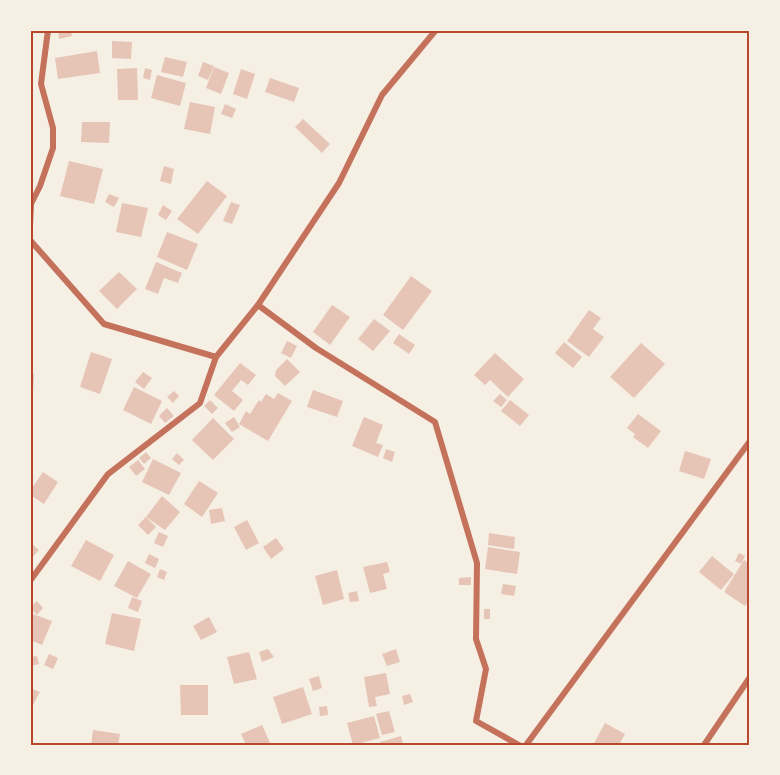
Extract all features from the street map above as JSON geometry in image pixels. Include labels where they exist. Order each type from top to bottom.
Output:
[{"type":"street","points":[[30,225],[31,204],[53,148],[53,128],[41,84],[48,30]]},
{"type":"street","points":[[30,581],[108,474],[200,404],[216,357],[258,306],[339,183],[382,95],[436,30]]},
{"type":"street","points":[[30,240],[104,324],[216,357]]},
{"type":"street","points":[[258,306],[316,348],[435,422],[477,563],[476,639],[486,669],[476,721],[519,745]]},
{"type":"street","points":[[526,745],[750,441]]},
{"type":"street","points":[[704,745],[750,677]]},
{"type":"building","points":[[58,30],[71,30],[72,36],[59,39]]},
{"type":"building","points":[[112,41],[132,42],[131,59],[112,58]]},
{"type":"building","points":[[97,51],[100,73],[58,79],[55,58]]},
{"type":"building","points":[[165,57],[187,62],[183,77],[161,72]]},
{"type":"building","points":[[203,62],[214,66],[208,80],[198,76]]},
{"type":"building","points":[[214,67],[229,73],[221,94],[206,88]]},
{"type":"building","points":[[137,68],[138,100],[118,100],[117,69]]},
{"type":"building","points":[[145,68],[152,70],[150,80],[143,78]]},
{"type":"building","points":[[241,69],[255,74],[247,99],[233,94]]},
{"type":"building","points":[[157,75],[186,83],[180,106],[151,98]]},
{"type":"building","points":[[270,78],[299,88],[294,102],[265,92]]},
{"type":"building","points":[[190,102],[215,107],[210,134],[184,129]]},
{"type":"building","points":[[225,104],[236,109],[232,118],[221,114]]},
{"type":"building","points":[[303,119],[330,144],[322,153],[295,127]]},
{"type":"building","points":[[82,122],[110,122],[109,143],[81,142]]},
{"type":"building","points":[[69,161],[103,169],[94,204],[60,196]]},
{"type":"building","points":[[164,166],[174,169],[171,184],[160,181]]},
{"type":"building","points":[[207,181],[227,196],[198,234],[177,219]]},
{"type":"building","points":[[109,194],[119,198],[114,207],[105,202]]},
{"type":"building","points":[[231,202],[240,205],[232,224],[223,221]]},
{"type":"building","points":[[122,203],[148,208],[141,237],[116,232]]},
{"type":"building","points":[[163,205],[172,211],[166,220],[158,215]]},
{"type":"building","points":[[167,232],[198,244],[187,270],[157,257]]},
{"type":"building","points":[[156,262],[182,273],[178,283],[164,278],[158,294],[145,289]]},
{"type":"building","points":[[119,272],[137,289],[117,309],[99,291]]},
{"type":"building","points":[[411,276],[432,291],[403,330],[383,315]]},
{"type":"building","points":[[332,305],[350,317],[330,345],[313,332]]},
{"type":"building","points":[[589,310],[601,318],[593,329],[604,337],[589,357],[567,341]]},
{"type":"building","points":[[374,319],[390,331],[373,351],[358,339]]},
{"type":"building","points":[[399,334],[415,345],[409,354],[393,343]]},
{"type":"building","points":[[287,341],[297,346],[291,358],[281,353]]},
{"type":"building","points":[[564,342],[582,357],[573,368],[555,353]]},
{"type":"building","points":[[641,343],[665,364],[634,398],[610,377]]},
{"type":"building","points":[[91,352],[112,359],[100,394],[80,387]]},
{"type":"building","points":[[495,353],[524,379],[508,397],[490,380],[485,385],[474,375]]},
{"type":"building","points":[[287,359],[300,372],[285,386],[275,376],[276,370]]},
{"type":"building","points":[[240,363],[256,375],[248,385],[241,380],[232,391],[243,400],[234,411],[214,395]]},
{"type":"building","points":[[143,372],[152,378],[144,389],[135,382]]},
{"type":"building","points":[[30,374],[34,374],[33,392],[30,392]]},
{"type":"building","points":[[134,387],[162,401],[151,424],[123,410]]},
{"type":"building","points":[[313,390],[343,401],[337,417],[307,407]]},
{"type":"building","points":[[174,391],[179,396],[173,403],[167,397]]},
{"type":"building","points":[[278,393],[292,401],[268,441],[239,424],[246,411],[250,414],[266,394],[274,399]]},
{"type":"building","points":[[500,394],[507,400],[501,407],[493,401]]},
{"type":"building","points":[[210,400],[218,408],[212,414],[204,406]]},
{"type":"building","points":[[510,400],[529,415],[520,426],[501,411]]},
{"type":"building","points":[[167,408],[174,416],[165,423],[159,416]]},
{"type":"building","points":[[638,414],[661,431],[648,448],[633,437],[635,434],[627,428]]},
{"type":"building","points":[[234,417],[240,427],[232,432],[225,423]]},
{"type":"building","points":[[364,417],[383,425],[376,443],[383,445],[378,457],[352,446]]},
{"type":"building","points":[[213,418],[234,439],[213,460],[192,440]]},
{"type":"building","points":[[386,449],[395,452],[392,462],[383,458]]},
{"type":"building","points":[[685,451],[711,459],[704,479],[679,471]]},
{"type":"building","points":[[146,452],[151,458],[144,464],[139,458]]},
{"type":"building","points":[[177,453],[184,460],[179,465],[172,459]]},
{"type":"building","points":[[153,459],[181,473],[169,495],[142,482]]},
{"type":"building","points":[[138,460],[145,469],[136,476],[129,467]]},
{"type":"building","points":[[43,472],[58,482],[44,504],[30,495],[30,491]]},
{"type":"building","points":[[199,481],[218,493],[202,517],[184,504]]},
{"type":"building","points":[[162,496],[180,512],[165,530],[146,517]]},
{"type":"building","points":[[222,508],[225,521],[211,524],[209,510]]},
{"type":"building","points":[[146,517],[156,527],[148,535],[138,525]]},
{"type":"building","points":[[247,520],[259,543],[246,550],[234,527]]},
{"type":"building","points":[[159,532],[168,536],[163,547],[154,543]]},
{"type":"building","points":[[489,533],[515,537],[514,549],[488,545]]},
{"type":"building","points":[[276,538],[284,549],[271,559],[263,547]]},
{"type":"building","points":[[86,540],[114,555],[100,581],[71,566]]},
{"type":"building","points":[[30,542],[39,550],[30,560]]},
{"type":"building","points":[[488,547],[520,552],[517,574],[485,569]]},
{"type":"building","points":[[739,553],[745,556],[741,564],[735,561]]},
{"type":"building","points":[[149,554],[159,559],[155,568],[145,563]]},
{"type":"building","points":[[712,556],[734,574],[721,590],[699,572]]},
{"type":"building","points":[[744,560],[750,564],[750,599],[745,606],[724,592]]},
{"type":"building","points":[[128,561],[151,574],[137,598],[114,586]]},
{"type":"building","points":[[387,562],[390,572],[383,574],[387,589],[370,593],[363,567]]},
{"type":"building","points":[[160,569],[167,572],[164,580],[157,577]]},
{"type":"building","points":[[337,570],[344,599],[323,605],[315,576]]},
{"type":"building","points":[[471,577],[471,585],[459,585],[459,578]]},
{"type":"building","points":[[503,584],[516,586],[514,596],[501,594]]},
{"type":"building","points":[[357,591],[359,601],[350,602],[348,593]]},
{"type":"building","points":[[132,597],[142,601],[138,612],[128,608]]},
{"type":"building","points":[[37,601],[43,608],[37,615],[30,607]]},
{"type":"building","points":[[484,609],[490,609],[490,619],[484,619]]},
{"type":"building","points":[[30,613],[52,621],[42,645],[30,640]]},
{"type":"building","points":[[112,613],[141,619],[134,651],[105,644]]},
{"type":"building","points":[[209,617],[217,632],[201,640],[193,626]]},
{"type":"building","points":[[268,649],[274,657],[262,662],[259,652]]},
{"type":"building","points":[[396,649],[400,662],[387,666],[382,654]]},
{"type":"building","points":[[249,652],[257,679],[234,684],[227,657]]},
{"type":"building","points":[[49,654],[58,658],[53,669],[44,665]]},
{"type":"building","points":[[37,656],[39,664],[31,666],[30,657]]},
{"type":"building","points":[[386,673],[390,694],[375,697],[377,706],[369,707],[364,677]]},
{"type":"building","points":[[319,676],[322,688],[313,691],[309,679]]},
{"type":"building","points":[[180,685],[208,685],[208,715],[181,715]]},
{"type":"building","points":[[303,687],[312,714],[282,724],[273,697]]},
{"type":"building","points":[[30,688],[40,692],[33,705],[30,704]]},
{"type":"building","points":[[410,694],[413,702],[404,705],[402,696]]},
{"type":"building","points":[[327,706],[328,715],[320,716],[319,707]]},
{"type":"building","points":[[389,711],[395,732],[382,735],[376,714]]},
{"type":"building","points":[[374,716],[380,738],[353,745],[347,723]]},
{"type":"building","points":[[605,723],[625,734],[619,745],[593,745]]},
{"type":"building","points":[[262,725],[271,745],[246,745],[241,734]]},
{"type":"building","points":[[93,730],[120,734],[118,745],[91,745]]},
{"type":"building","points":[[401,736],[403,745],[381,745],[380,742]]}]
